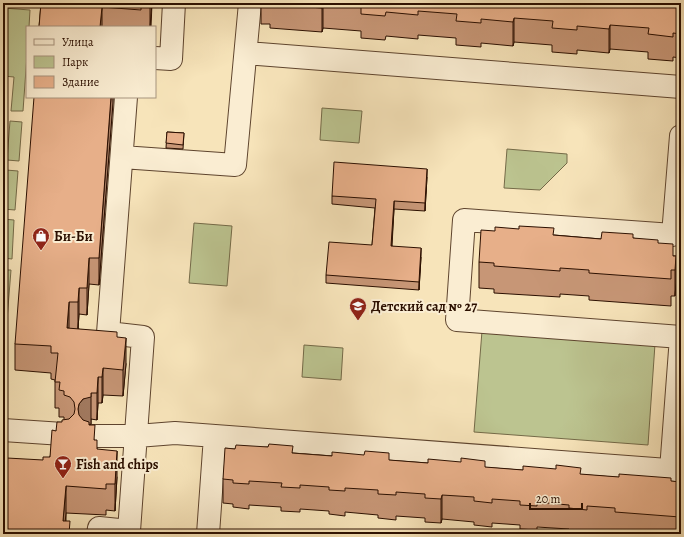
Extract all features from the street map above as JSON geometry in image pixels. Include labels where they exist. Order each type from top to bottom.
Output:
[{"type":"lane","points":[[156,58],[171,59],[174,3]]},
{"type":"lane","points":[[122,157],[235,165],[250,3]]},
{"type":"lane","points":[[246,54],[681,87]]},
{"type":"lane","points":[[98,534],[99,528],[129,531],[144,337],[108,333],[126,98]]},
{"type":"lane","points":[[90,436],[136,436],[175,433],[676,471],[681,337],[457,320],[464,220],[673,235],[681,136]]},
{"type":"lane","points":[[3,430],[63,434]]},
{"type":"lane","points":[[208,534],[215,436]]},
{"type":"green space","points":[[3,8],[30,10],[29,26],[26,26],[26,69],[23,111],[11,111],[14,77],[3,76]]},
{"type":"green space","points":[[322,108],[362,111],[359,143],[320,140]]},
{"type":"green space","points":[[10,121],[22,122],[19,161],[7,160]]},
{"type":"green space","points":[[507,149],[567,154],[567,163],[540,190],[504,188]]},
{"type":"green space","points":[[6,170],[18,171],[15,210],[3,209]]},
{"type":"green space","points":[[3,219],[14,220],[12,259],[3,258]]},
{"type":"green space","points":[[194,223],[232,226],[227,286],[189,283]]},
{"type":"green space","points":[[3,270],[11,270],[3,370]]},
{"type":"green space","points":[[482,331],[655,344],[648,445],[474,432]]},
{"type":"green space","points":[[304,345],[343,348],[341,380],[302,377]]},
{"type":"building","points":[[41,3],[150,3],[150,6],[141,5],[141,10],[102,7],[100,26],[39,26]]},
{"type":"building","points":[[270,3],[681,3],[681,34],[673,33],[673,37],[648,34],[649,28],[610,25],[609,29],[577,26],[577,30],[552,28],[553,21],[514,18],[513,22],[481,19],[481,23],[456,21],[457,14],[418,11],[418,15],[386,12],[385,16],[361,14],[361,7],[323,4],[322,8]]},
{"type":"building","points":[[34,98],[111,98],[99,258],[89,258],[87,288],[79,288],[78,302],[69,302],[67,328],[117,332],[117,337],[126,338],[123,370],[103,368],[102,377],[98,377],[97,393],[91,393],[91,397],[83,399],[79,404],[78,409],[79,415],[83,420],[89,422],[89,425],[95,425],[94,440],[97,440],[97,449],[117,451],[115,484],[106,484],[106,489],[66,486],[63,521],[70,521],[69,534],[3,534],[7,458],[43,460],[43,457],[50,457],[52,430],[56,431],[57,422],[62,422],[62,420],[69,419],[74,414],[75,409],[74,402],[70,397],[64,395],[64,391],[59,390],[60,382],[55,382],[58,353],[51,353],[51,346],[15,344]]},
{"type":"building","points":[[167,132],[184,133],[183,145],[166,143]]},
{"type":"building","points":[[334,162],[427,169],[425,203],[394,201],[391,246],[421,248],[419,282],[326,275],[329,242],[372,245],[376,199],[332,196]]},
{"type":"building","points":[[519,226],[554,228],[553,235],[601,239],[602,232],[633,234],[633,238],[658,240],[658,243],[673,244],[673,256],[676,256],[675,270],[671,270],[671,279],[589,273],[589,270],[560,268],[560,271],[494,266],[494,263],[479,262],[481,230],[495,231],[495,227],[519,229]]},
{"type":"building","points":[[269,444],[293,446],[292,453],[332,456],[332,452],[364,455],[365,451],[389,453],[389,460],[428,463],[428,459],[461,462],[461,458],[485,461],[485,467],[523,470],[523,466],[556,469],[556,465],[581,468],[580,474],[619,477],[619,474],[671,478],[671,481],[681,482],[681,534],[679,534],[680,517],[615,512],[615,508],[587,506],[587,510],[569,508],[569,505],[537,502],[537,506],[520,505],[520,501],[492,499],[492,503],[474,501],[474,497],[442,495],[441,499],[425,498],[425,494],[396,492],[396,495],[378,494],[378,490],[345,488],[345,491],[329,490],[329,487],[300,485],[300,488],[281,487],[282,483],[249,481],[249,484],[233,483],[233,480],[223,479],[225,448],[235,449],[236,445],[268,447]]},
{"type":"place","name":"Би-Би","points":[[41,251]]},
{"type":"place","name":"Детский сад № 27","points":[[358,321]]},
{"type":"place","name":"Fish and chips","points":[[63,479]]}]
